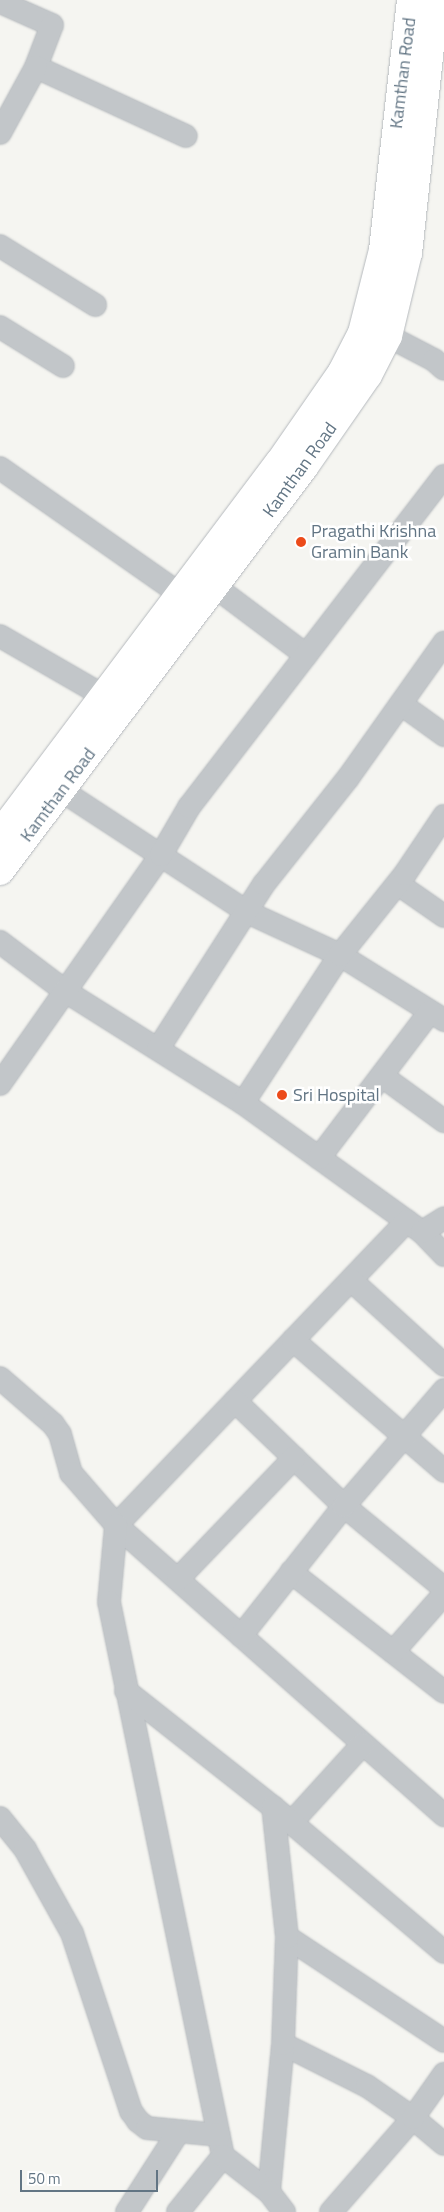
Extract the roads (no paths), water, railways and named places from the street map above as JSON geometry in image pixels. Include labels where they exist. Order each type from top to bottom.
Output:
[{"type":"main road","name":"Kamthan Road","points":[[411,0],[414,85]]},
{"type":"main road","name":"Kamthan Road","points":[[0,834],[52,784],[198,596],[284,456],[342,372],[375,335],[383,250],[414,85],[435,0]]},
{"type":"main road","name":"Kamthan Road","points":[[0,871],[104,696],[198,596]]},
{"type":"street","points":[[0,2],[52,25],[36,67],[0,133]]},
{"type":"street","points":[[36,67],[186,136]]},
{"type":"street","points":[[0,246],[95,305]]},
{"type":"street","points":[[0,327],[63,366]]},
{"type":"street","points":[[375,335],[434,360],[444,369]]},
{"type":"street","points":[[0,468],[198,596],[306,655]]},
{"type":"street","points":[[0,1084],[161,855],[189,807],[444,476]]},
{"type":"street","points":[[0,636],[104,696]]},
{"type":"street","points":[[158,1050],[264,884],[348,778],[444,643]]},
{"type":"street","points":[[401,704],[444,735]]},
{"type":"street","points":[[52,784],[247,912],[340,955],[437,1016],[382,1076],[319,1158]]},
{"type":"street","points":[[242,1103],[340,955],[398,884],[444,816]]},
{"type":"street","points":[[398,884],[444,916]]},
{"type":"street","points":[[0,942],[65,991],[242,1103],[415,1226],[444,1255]]},
{"type":"street","points":[[382,1076],[444,1122]]},
{"type":"street","points":[[178,2212],[221,2145],[109,1602],[116,1525],[351,1280],[415,1226],[444,1218]]},
{"type":"street","points":[[351,1280],[444,1365]]},
{"type":"street","points":[[293,1340],[444,1471]]},
{"type":"street","points":[[0,1378],[54,1424],[60,1434],[71,1473],[116,1525],[444,1816]]},
{"type":"street","points":[[241,1636],[344,1506],[444,1390]]},
{"type":"street","points":[[235,1401],[344,1506],[444,1588]]},
{"type":"street","points":[[178,1579],[294,1458]]},
{"type":"street","points":[[291,1572],[444,1692]]},
{"type":"street","points":[[393,1652],[444,1594]]},
{"type":"street","points":[[126,1691],[292,1822],[444,1952]]},
{"type":"street","points":[[292,1822],[363,1744]]},
{"type":"street","points":[[269,2192],[284,2044],[287,1937],[273,1807]]},
{"type":"street","points":[[0,1818],[25,1849],[72,1933],[131,2111],[138,2121],[147,2128],[179,2131],[221,2145],[269,2192],[284,2212]]},
{"type":"street","points":[[287,1937],[444,2041]]},
{"type":"street","points":[[284,2044],[367,2086],[413,2118],[444,2144]]},
{"type":"street","points":[[331,2212],[413,2118],[444,2074]]},
{"type":"street","points":[[127,2212],[179,2131]]},
{"type":"place","name":"Pragathi Krishna Gramin Bank","points":[[301,542]]},
{"type":"place","name":"Sri Hospital","points":[[282,1095]]}]
